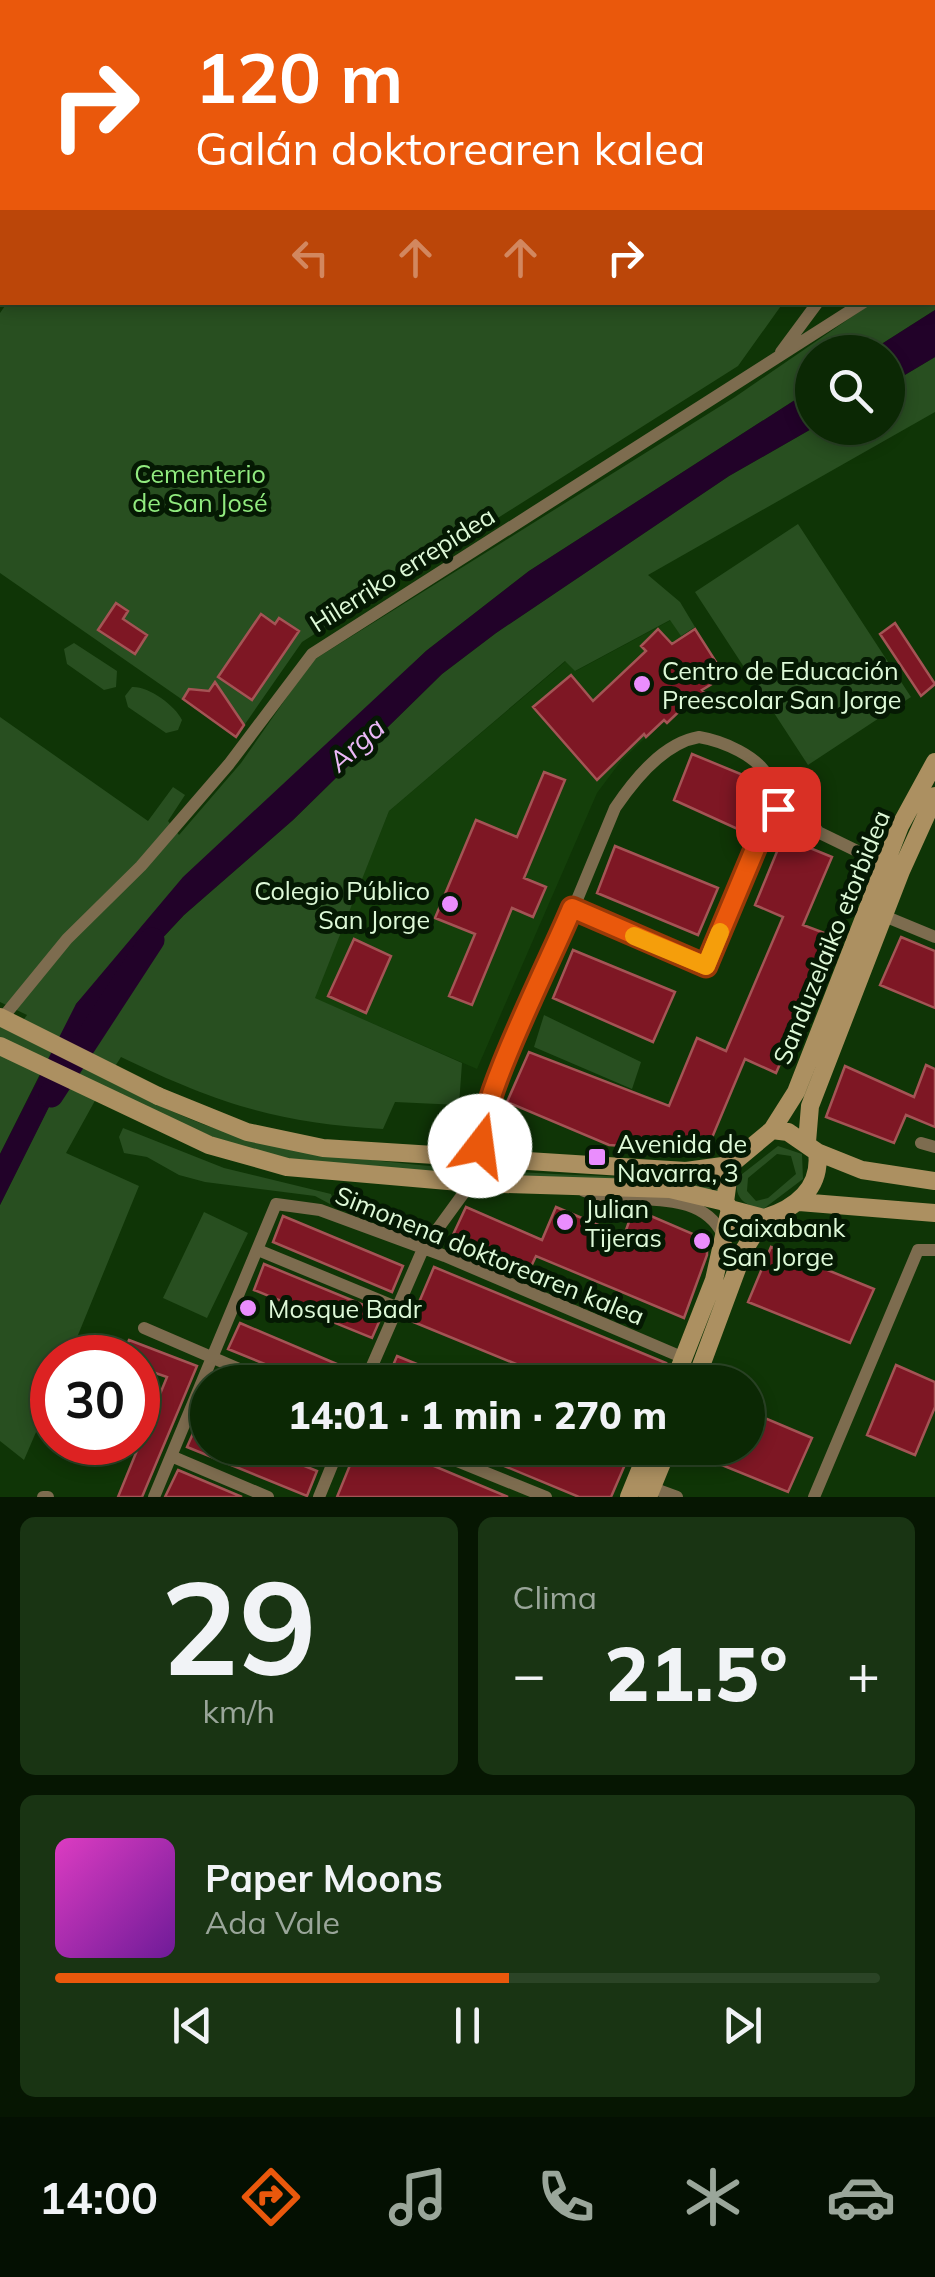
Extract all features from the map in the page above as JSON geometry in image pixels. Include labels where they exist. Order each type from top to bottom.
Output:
[{"type":"main road","name":"Sanduzelaiko etorbidea","points":[[812,1147],[810,1106],[893,868],[935,762]]},
{"type":"main road","name":"Sanduzelaiko etorbidea","points":[[893,868],[935,796]]},
{"type":"main road","name":"Sanduzelaiko etorbidea","points":[[772,1130],[796,1092],[877,913]]},
{"type":"main road","points":[[0,1019],[158,1096],[248,1132],[307,1145],[686,1171],[730,1165],[772,1130],[862,1170],[935,1180]]},
{"type":"main road","points":[[0,1046],[209,1146],[286,1167],[471,1183],[670,1190],[764,1218]]},
{"type":"main road","points":[[799,1202],[816,1178],[812,1147]]},
{"type":"main road","points":[[681,1365],[725,1239],[730,1165]]},
{"type":"main road","points":[[701,1365],[744,1250],[764,1218],[799,1202],[935,1214]]},
{"type":"main road","points":[[641,1491],[646,1465]]},
{"type":"main road","points":[[641,1491],[657,1465]]},
{"type":"street","name":"Hilerriko errepidea","points":[[774,362],[816,305]]},
{"type":"street","name":"Hilerriko errepidea","points":[[0,1019],[67,940],[141,866],[312,654],[860,305]]},
{"type":"street","points":[[494,1160],[480,1146],[480,1134],[572,908],[615,808],[628,789],[655,762],[686,740],[712,740],[756,762],[768,775],[778,809]]},
{"type":"street","points":[[572,908],[706,966],[760,837],[786,803],[794,805],[816,830],[893,868]]},
{"type":"street","points":[[877,913],[935,937]]},
{"type":"street","points":[[372,1365],[423,1249],[471,1183]]},
{"type":"street","points":[[576,1188],[602,1198],[689,1206],[710,1215],[725,1239]]},
{"type":"street","name":"Simonena doktorearen kalea","points":[[258,1250],[276,1204],[320,1210],[684,1358]]},
{"type":"street","points":[[154,1497],[258,1250],[396,1306]]},
{"type":"street","points":[[814,1497],[918,1250],[935,1250]]},
{"type":"street","points":[[144,1328],[228,1365]]},
{"type":"street","points":[[171,1456],[268,1497]]},
{"type":"street","points":[[320,1497],[332,1465]]},
{"type":"street","points":[[467,1465],[546,1497]]},
{"type":"street","points":[[641,1491],[677,1497]]},
{"type":"shaded area","name":"Colegio Público San Jorge","points":[[671,620],[684,640],[687,674],[707,695],[697,704],[691,697],[667,723],[664,720],[621,761],[597,793],[477,1069],[314,998],[389,811],[566,661],[576,671]]},
{"type":"green space","name":"Cementerio de San José","points":[[6,305],[782,305],[738,366],[302,642],[236,737],[0,573],[0,313]]},
{"type":"green space","points":[[869,305],[935,305],[935,310],[896,335],[825,335]]},
{"type":"green space","points":[[795,356],[795,400],[529,571],[426,651],[76,1004],[71,1062],[100,1005],[184,915],[293,820],[442,674],[496,633],[729,476],[795,438],[795,445],[877,445],[648,575],[680,602],[695,627],[681,636],[670,620],[575,671],[565,661],[389,811],[315,998],[462,1063],[459,1105],[395,1102],[383,1129],[311,1122],[248,1108],[187,1087],[121,1057],[107,1079],[206,1125],[293,1148],[404,1163],[520,1172],[688,1180],[723,1175],[720,1199],[283,1159],[236,1147],[102,1088],[66,1153],[139,1186],[78,1335],[30,1335],[30,1446],[24,1460],[0,1441],[0,1205],[66,1072],[46,1062],[0,1154],[0,1026],[14,1033],[27,1015],[0,1002],[0,717],[148,821],[173,787],[185,795],[168,821],[179,835],[241,763],[312,661]]},
{"type":"green space","points":[[935,357],[935,412],[905,429],[905,375]]},
{"type":"green space","points":[[798,524],[911,697],[808,765],[695,592]]},
{"type":"green space","points":[[74,643],[117,671],[116,687],[104,690],[67,664],[64,649]]},
{"type":"green space","points":[[132,687],[153,693],[173,708],[182,720],[178,730],[166,733],[128,707],[125,696]]},
{"type":"green space","points":[[544,1015],[641,1062],[632,1089],[534,1047]]},
{"type":"green space","points":[[123,1128],[224,1168],[331,1194],[333,1200],[330,1204],[315,1196],[179,1175],[147,1157],[124,1153],[119,1137]]},
{"type":"green space","points":[[778,1146],[802,1154],[803,1179],[762,1210],[742,1200],[737,1178]],"holes":[[[777,1154],[791,1156],[796,1174],[768,1198],[756,1201],[747,1191],[748,1178]]]},
{"type":"green space","points":[[204,1212],[248,1233],[207,1318],[163,1298]]},
{"type":"water","points":[[935,310],[935,357],[905,375],[905,335],[896,335]]},
{"type":"water","points":[[795,400],[795,438],[729,476],[496,633],[442,674],[293,820],[184,915],[100,1005],[0,1205],[0,1154],[76,1004],[183,877],[426,651],[529,571]]},
{"type":"building","points":[[116,603],[128,611],[123,619],[147,635],[135,654],[98,630]]},
{"type":"building","points":[[261,614],[275,624],[279,618],[299,631],[252,700],[218,677]]},
{"type":"building","points":[[895,623],[935,684],[921,696],[880,634]]},
{"type":"building","points":[[658,629],[672,644],[695,629],[725,676],[702,690],[707,695],[697,704],[692,699],[667,723],[664,720],[646,737],[644,734],[597,780],[533,707],[571,675],[593,701],[646,651],[641,646]]},
{"type":"building","points":[[215,682],[244,725],[236,737],[183,699],[189,689],[209,691]]},
{"type":"building","points":[[692,754],[760,782],[742,831],[674,800]]},
{"type":"building","points":[[544,772],[565,780],[524,878],[546,887],[533,917],[512,908],[472,1005],[449,996],[475,934],[435,918],[476,820],[517,837]]},
{"type":"building","points":[[783,837],[832,857],[803,925],[835,937],[776,1073],[745,1059],[706,1152],[609,1145],[507,1102],[529,1052],[669,1106],[697,1038],[726,1051],[783,917],[755,905]]},
{"type":"building","points":[[615,846],[718,888],[698,935],[597,893]]},
{"type":"building","points":[[901,937],[935,951],[935,1008],[880,985]]},
{"type":"building","points":[[354,939],[391,956],[366,1013],[328,996]]},
{"type":"building","points":[[573,950],[675,992],[653,1042],[553,998]]},
{"type":"building","points":[[926,1065],[935,1069],[935,1127],[906,1115],[894,1143],[826,1117],[845,1066],[914,1097]]},
{"type":"building","points":[[466,1207],[542,1240],[556,1207],[624,1236],[632,1213],[644,1213],[707,1240],[707,1255],[684,1318],[536,1256],[528,1273],[451,1239]]},
{"type":"building","points":[[283,1216],[403,1266],[392,1292],[273,1242]]},
{"type":"building","points":[[771,1247],[874,1289],[850,1343],[748,1302]]},
{"type":"building","points":[[264,1264],[383,1313],[372,1338],[254,1290]]},
{"type":"building","points":[[434,1267],[666,1363],[518,1365],[411,1321]]},
{"type":"building","points":[[240,1323],[339,1365],[267,1365],[228,1349]]},
{"type":"building","points":[[160,1352],[194,1365],[190,1365],[190,1383],[160,1454],[160,1394],[167,1377],[160,1375]]},
{"type":"building","points":[[397,1356],[419,1365],[393,1365]]},
{"type":"building","points":[[896,1365],[935,1382],[935,1407],[915,1455],[867,1435]]},
{"type":"building","points":[[765,1418],[812,1438],[788,1492],[722,1465],[765,1465]]},
{"type":"building","points":[[131,1465],[155,1465],[142,1497],[118,1497]]},
{"type":"building","points":[[231,1465],[302,1465],[317,1471],[307,1496]]},
{"type":"building","points":[[350,1465],[432,1465],[508,1497],[337,1497]]},
{"type":"building","points":[[502,1465],[625,1465],[611,1497],[579,1497]]},
{"type":"building","points":[[178,1470],[242,1497],[165,1497]]},
{"type":"waterway","name":"Arga","points":[[51,1095],[152,940]]},
{"type":"slow traffic","points":[[634,936],[706,966],[720,932]]},
{"type":"place","name":"Centro de Educación Preescolar San Jorge","points":[[642,684]]},
{"type":"place","name":"Colegio Público San Jorge","points":[[450,904]]},
{"type":"place","name":"Avenida de Navarra, 3","points":[[597,1157]]},
{"type":"place","name":"Julian Tijeras","points":[[565,1222]]},
{"type":"place","name":"Caixabank San Jorge","points":[[702,1241]]},
{"type":"place","name":"Mosque Badr","points":[[248,1308]]},
{"type":"route","points":[[480,1146],[480,1134],[502,1074],[572,908],[706,966],[760,837],[778,809]]}]
